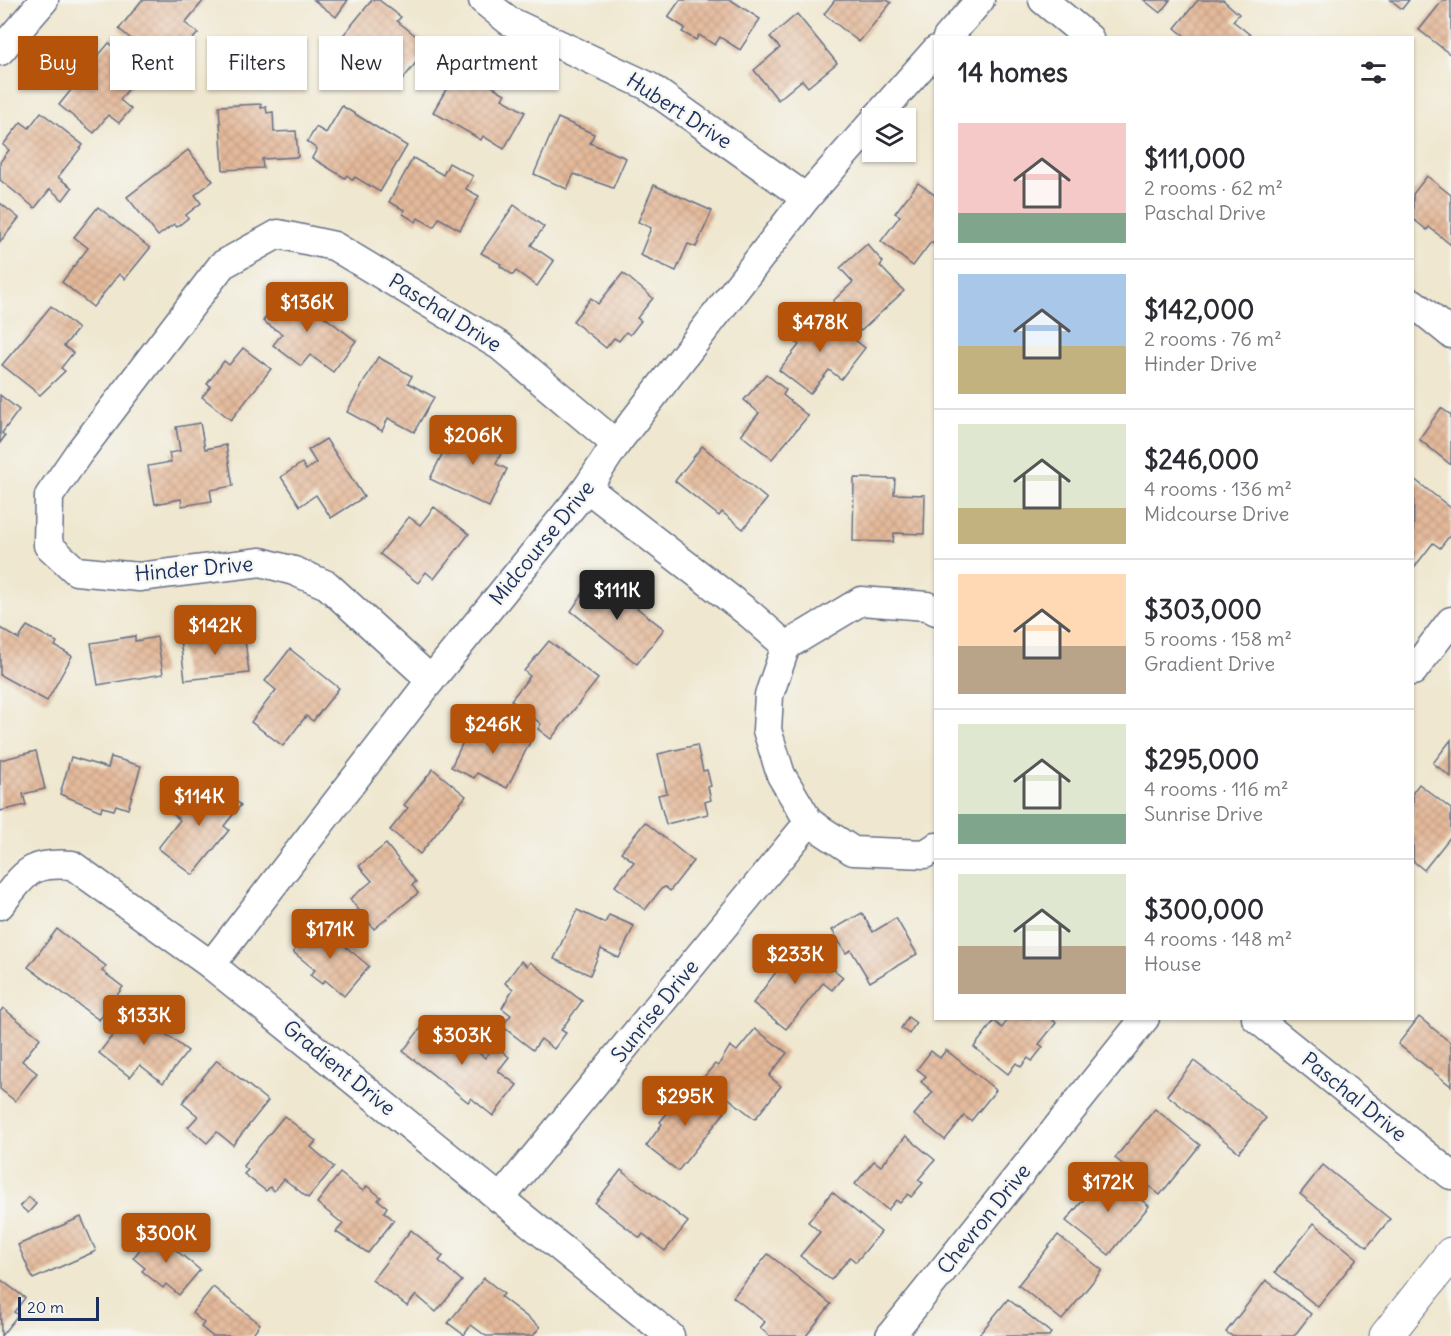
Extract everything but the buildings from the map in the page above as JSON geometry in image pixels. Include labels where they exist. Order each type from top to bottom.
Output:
[{"type":"street","points":[[0,51],[44,0]]},
{"type":"street","name":"Hubert Drive","points":[[483,0],[509,21],[648,86],[806,198]]},
{"type":"street","points":[[949,36],[980,0]]},
{"type":"street","points":[[1043,0],[1087,36]]},
{"type":"street","name":"Midcourse Drive","points":[[885,108],[934,52]]},
{"type":"street","name":"Midcourse Drive","points":[[211,965],[431,680],[587,488],[616,444],[806,198],[862,134]]},
{"type":"street","name":"Paschal Drive","points":[[49,496],[78,454],[222,265],[278,234],[334,246],[500,346],[616,444]]},
{"type":"street","points":[[1414,304],[1451,334]]},
{"type":"street","points":[[587,488],[751,615],[786,646]]},
{"type":"street","name":"Hinder Drive","points":[[49,496],[48,545],[76,571],[139,577],[261,562],[294,571],[327,585],[431,680]]},
{"type":"street","points":[[934,610],[927,606],[861,601],[786,646],[769,695],[767,730],[781,775],[810,822],[853,850],[925,854],[934,848]]},
{"type":"street","points":[[1414,669],[1451,621]]},
{"type":"street","name":"Sunrise Drive","points":[[500,1199],[810,822]]},
{"type":"street","name":"Gradient Drive","points":[[0,905],[28,871],[48,863],[72,865],[211,965],[670,1336]]},
{"type":"street","name":"Chevron Drive","points":[[890,1336],[1143,1020]]},
{"type":"street","name":"Paschal Drive","points":[[1258,1020],[1451,1175]]},
{"type":"street","points":[[1386,1336],[1451,1254]]}]
